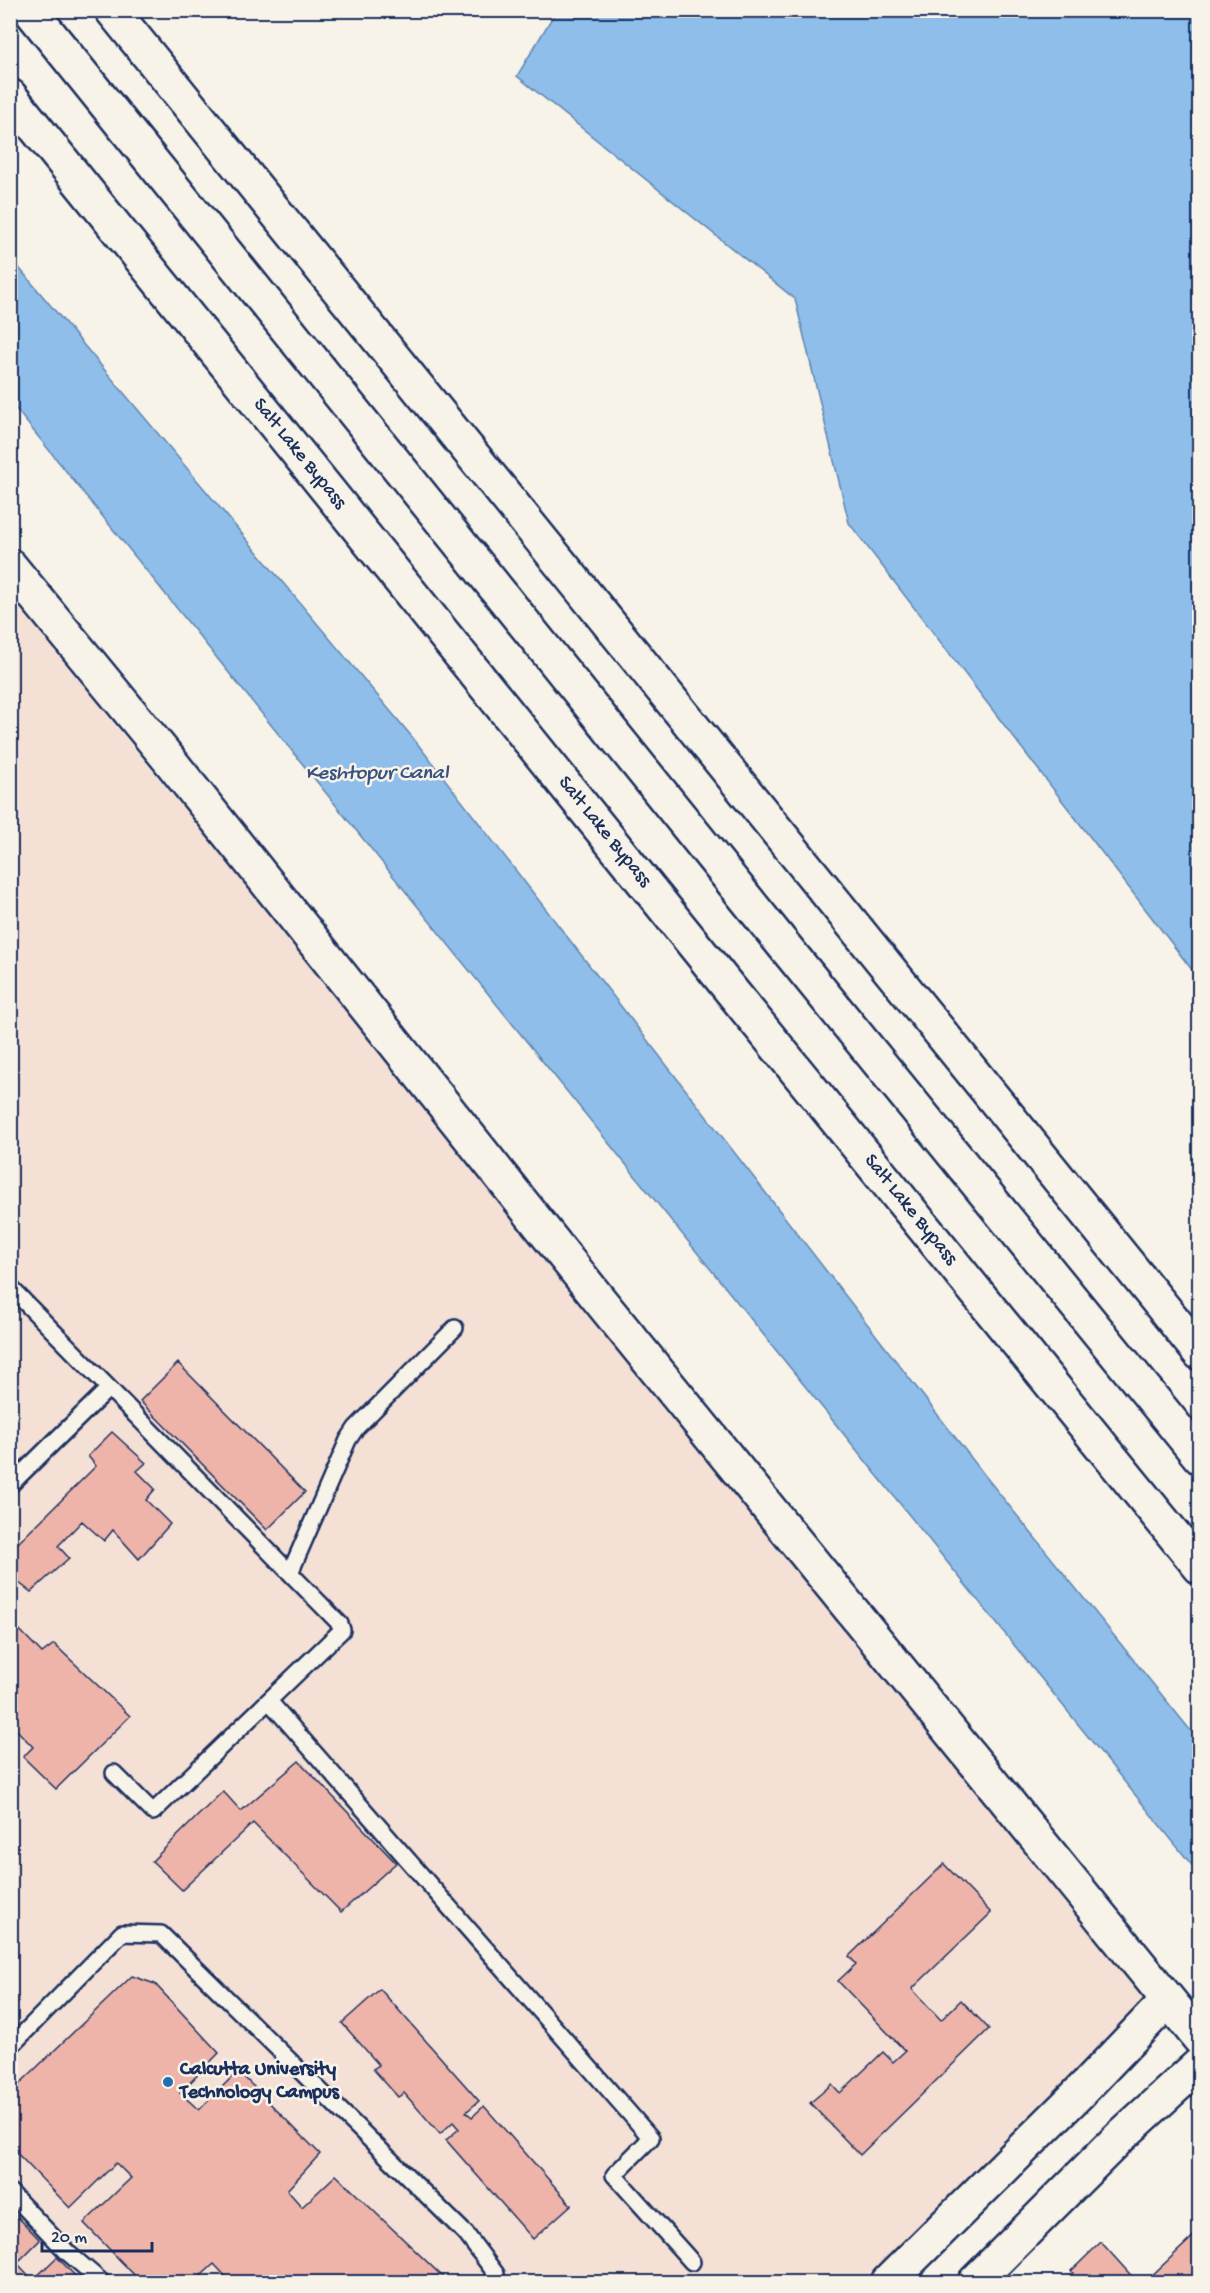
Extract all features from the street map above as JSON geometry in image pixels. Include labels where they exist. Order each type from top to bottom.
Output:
[{"type":"main road","points":[[30,10],[788,951],[1200,1457]]},
{"type":"main road","points":[[112,10],[1200,1353]]},
{"type":"main road","name":"Salt Lake Bypass","points":[[10,96],[744,1007],[1200,1567]]},
{"type":"main road","points":[[10,566],[167,757],[604,1306],[1200,2039]]},
{"type":"main road","points":[[888,2283],[1078,2094],[1168,2000]]},
{"type":"main road","points":[[975,2283],[1120,2137],[1200,2064]]},
{"type":"lane","points":[[10,1287],[340,1624],[342,1629],[153,1812],[114,1773]]},
{"type":"lane","points":[[290,1573],[348,1440],[356,1428],[455,1328]]},
{"type":"lane","points":[[10,1485],[109,1388]]},
{"type":"lane","points":[[269,1701],[651,2138],[614,2175],[692,2262]]},
{"type":"lane","points":[[10,2047],[122,1932],[161,1934],[466,2234],[496,2274],[496,2283]]},
{"type":"lane","points":[[10,2192],[69,2253],[102,2283]]},
{"type":"shaded area","points":[[10,596],[827,1600],[1151,2003],[869,2282],[11,2282]]},
{"type":"water","points":[[556,11],[1199,11],[1199,979],[849,523],[795,299],[517,76]]},
{"type":"water","name":"Keshtopur Canal","points":[[10,257],[413,738],[986,1477],[1199,1741],[1199,1874],[11,403]]},
{"type":"building","points":[[178,1363],[305,1492],[267,1530],[140,1401]]},
{"type":"building","points":[[112,1432],[146,1463],[137,1471],[155,1489],[146,1500],[170,1524],[139,1559],[113,1530],[104,1541],[82,1521],[58,1546],[69,1558],[31,1592],[19,1583],[10,1594],[10,1551],[96,1466],[88,1456]]},
{"type":"building","points":[[10,1620],[42,1653],[54,1644],[130,1716],[56,1789],[23,1757],[33,1747],[10,1723]]},
{"type":"building","points":[[299,1761],[396,1863],[341,1912],[253,1823],[182,1890],[152,1861],[223,1791],[241,1811]]},
{"type":"building","points":[[944,1864],[991,1913],[912,1989],[941,2020],[961,2000],[989,2029],[860,2155],[810,2103],[832,2084],[840,2093],[883,2052],[893,2062],[905,2051],[838,1981],[856,1964],[849,1956]]},
{"type":"building","points":[[132,1976],[155,1984],[219,2053],[180,2093],[199,2110],[238,2071],[320,2154],[287,2190],[302,2207],[336,2175],[446,2282],[228,2282],[230,2281],[214,2264],[194,2282],[141,2282],[84,2223],[131,2178],[116,2163],[70,2208],[10,2146],[10,2093]]},
{"type":"building","points":[[380,1989],[479,2101],[466,2112],[472,2117],[484,2106],[571,2205],[533,2239],[446,2140],[459,2129],[453,2122],[440,2134],[404,2093],[398,2097],[373,2069],[379,2065],[342,2023]]},
{"type":"building","points":[[10,2209],[40,2240],[17,2263],[33,2280],[57,2257],[81,2282],[10,2282]]},
{"type":"building","points":[[1200,2230],[1200,2282],[1145,2282]]},
{"type":"building","points":[[1101,2242],[1137,2282],[1063,2282],[1073,2273],[1071,2271]]},
{"type":"place","name":"Calcutta University Technology Campus","points":[[168,2082]]}]
